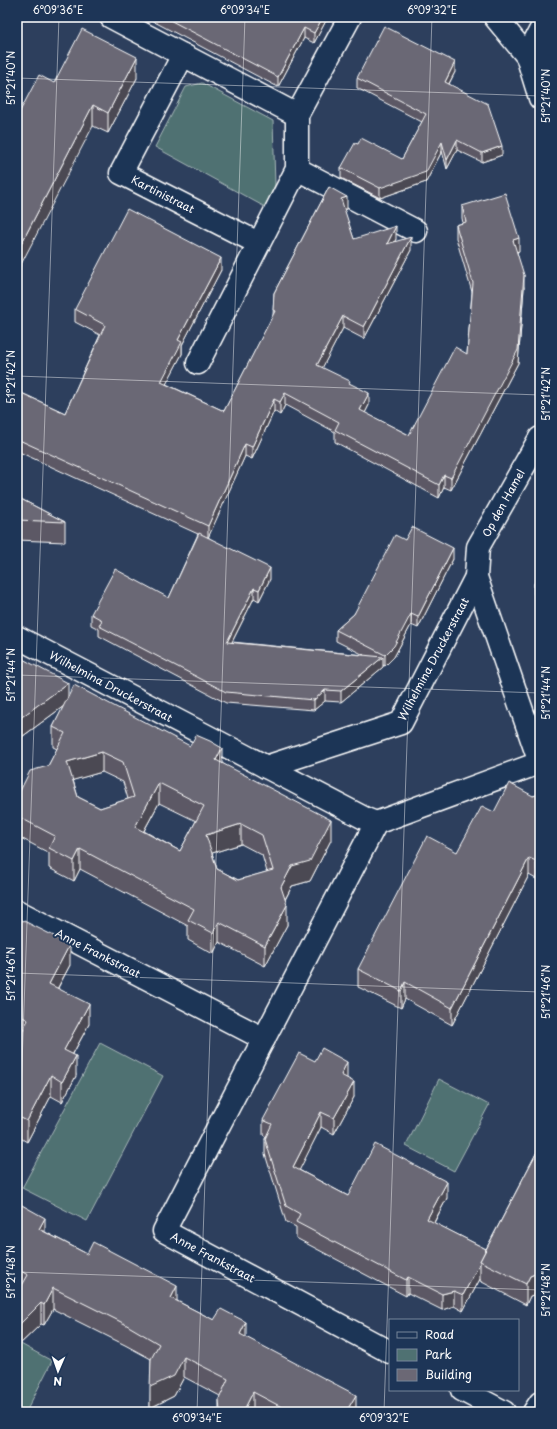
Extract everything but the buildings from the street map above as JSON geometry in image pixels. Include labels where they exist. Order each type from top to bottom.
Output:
[{"type":"street","points":[[111,17],[297,115]]},
{"type":"street","points":[[198,363],[297,169],[297,115],[350,17]]},
{"type":"street","points":[[495,17],[527,56],[540,98]]},
{"type":"street","points":[[527,56],[540,31]]},
{"type":"street","name":"Kartinistraat","points":[[183,55],[121,173],[258,243]]},
{"type":"street","points":[[297,169],[416,231]]},
{"type":"street","name":"Op den Hamel","points":[[478,547],[540,438]]},
{"type":"street","name":"Wilhelmina Druckerstraat","points":[[478,547],[476,577],[540,763]]},
{"type":"street","name":"Wilhelmina Druckerstraat","points":[[266,767],[401,723],[476,577]]},
{"type":"street","name":"Wilhelmina Druckerstraat","points":[[19,638],[376,823]]},
{"type":"street","points":[[376,823],[540,763]]},
{"type":"street","name":"Anne Frankstraat","points":[[376,823],[164,1231],[389,1351]]},
{"type":"street","name":"Anne Frankstraat","points":[[17,912],[264,1039]]},
{"type":"street","points":[[464,1391],[504,1412]]},
{"type":"street","points":[[534,1412],[540,1403]]},
{"type":"green space","points":[[202,83],[273,121],[275,185],[265,207],[155,147],[186,87]]},
{"type":"green space","points":[[100,1043],[163,1076],[87,1221],[22,1188]]},
{"type":"green space","points":[[439,1079],[489,1105],[454,1171],[406,1146]]},
{"type":"green space","points":[[17,1342],[52,1361],[26,1412],[17,1412]]}]
